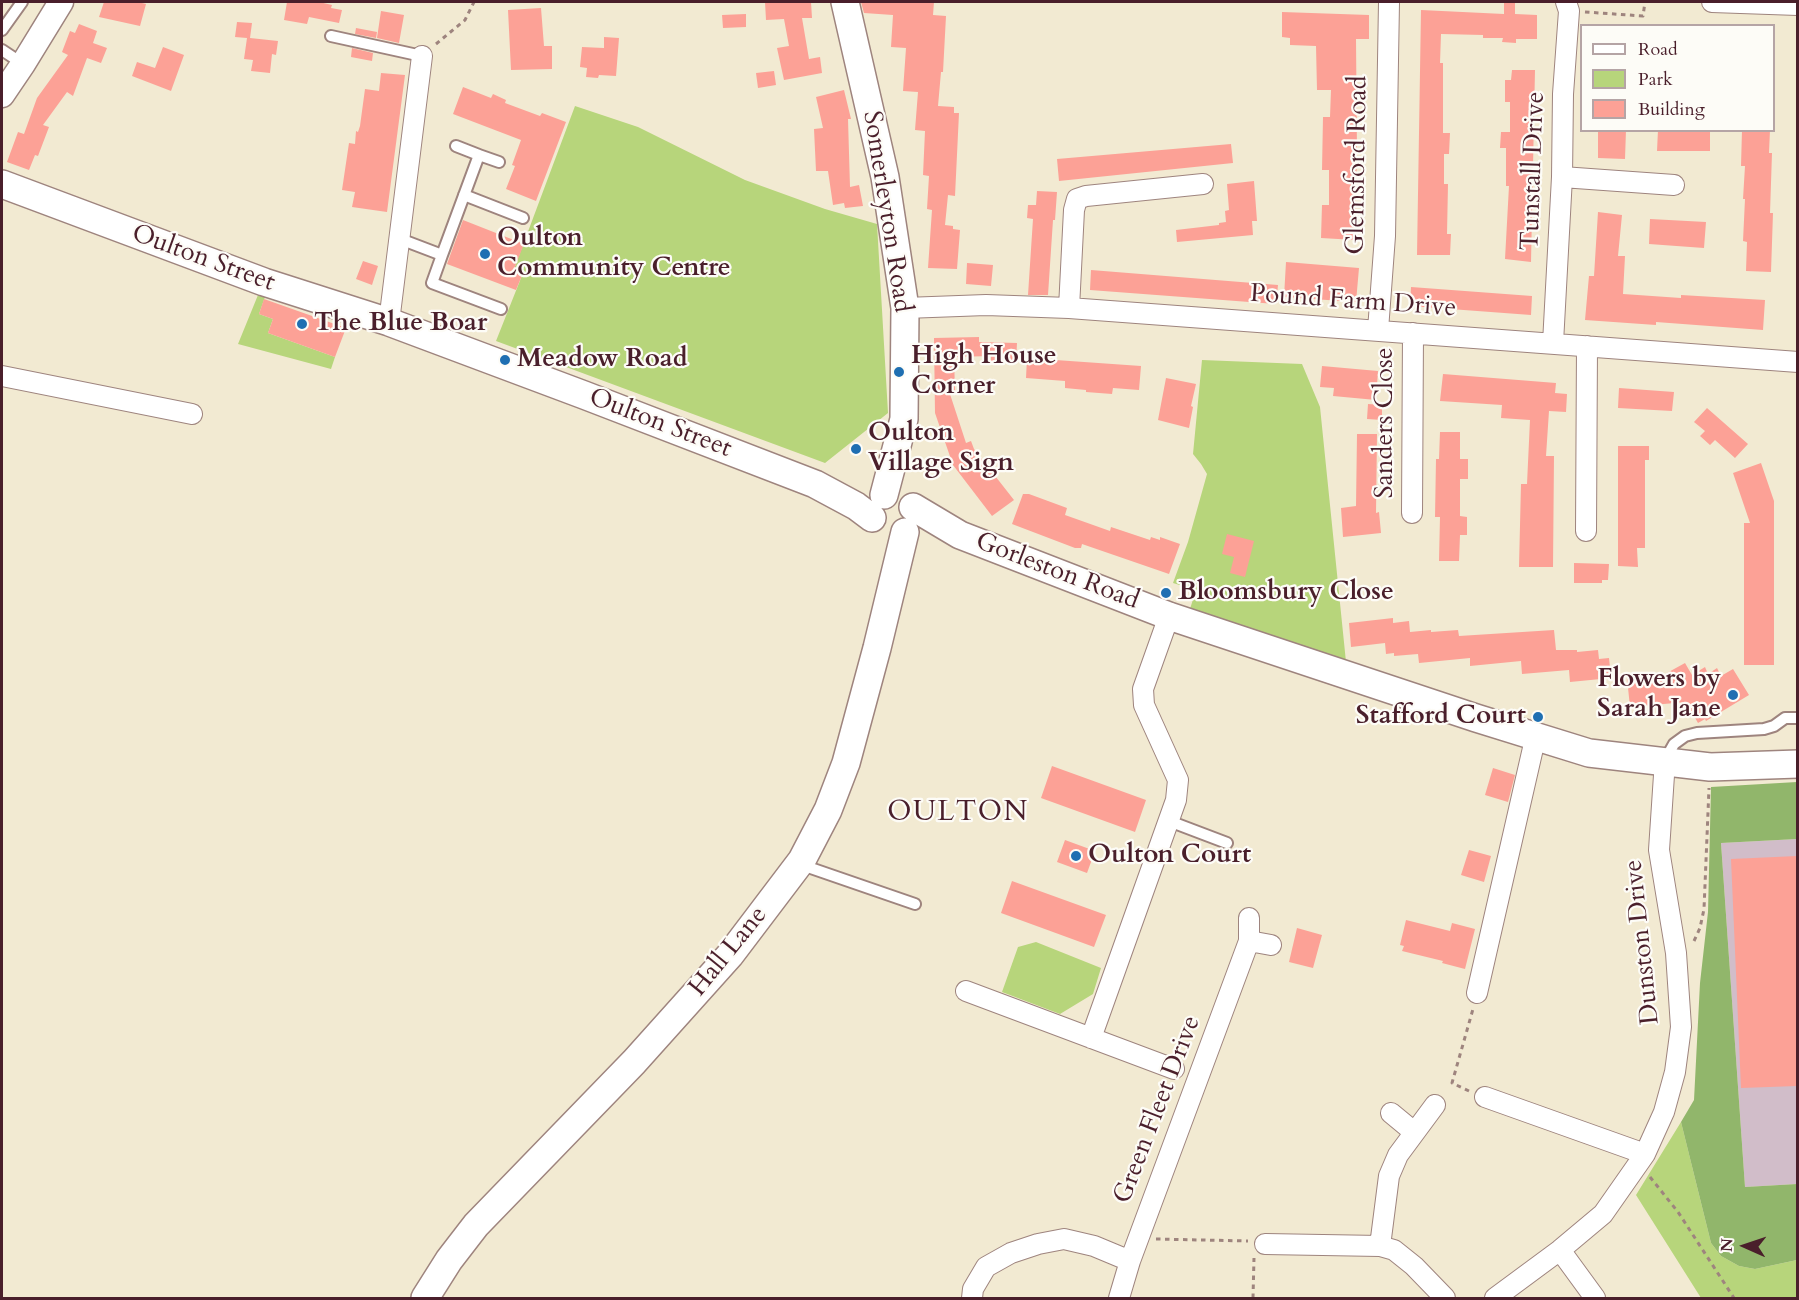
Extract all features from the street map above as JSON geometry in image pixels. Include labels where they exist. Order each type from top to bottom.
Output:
[{"type":"main road","name":"Somerleyton Road","points":[[845,2],[885,177],[905,308],[904,419],[893,514]]},
{"type":"main road","name":"Oulton Street","points":[[2,184],[264,282],[389,322],[893,514]]},
{"type":"main road","name":"Gorleston Road","points":[[893,514],[960,535],[1169,616],[1589,753],[1710,767],[1797,764]]},
{"type":"main road","name":"Hall Lane","points":[[425,1299],[448,1260],[476,1225],[650,1045],[730,956],[799,864],[828,810],[846,763],[878,648],[893,514]]},
{"type":"street","points":[[2,95],[61,2]]},
{"type":"street","name":"Glemsford Road","points":[[1378,330],[1385,236],[1389,2]]},
{"type":"street","points":[[1712,2],[1797,5]]},
{"type":"street","name":"Tunstall Drive","points":[[1553,343],[1562,177],[1567,6]]},
{"type":"street","points":[[389,322],[422,56]]},
{"type":"street","points":[[1562,177],[1674,185]]},
{"type":"street","points":[[1069,308],[1074,210],[1077,199],[1086,196],[1203,184]]},
{"type":"street","name":"Pound Farm Drive","points":[[905,308],[986,305],[1069,308],[1797,362]]},
{"type":"street","name":"Sanders Close","points":[[1413,333],[1413,513]]},
{"type":"street","points":[[1586,531],[1587,346]]},
{"type":"street","points":[[2,376],[192,414]]},
{"type":"street","points":[[1091,1038],[1176,800],[1178,780],[1144,705],[1143,689],[1169,616]]},
{"type":"street","points":[[1477,993],[1536,735]]},
{"type":"street","name":"Dunston Drive","points":[[1495,1299],[1603,1214],[1647,1163],[1664,1112],[1672,1082],[1681,1027],[1676,953],[1659,850],[1665,760]]},
{"type":"street","name":"Green Fleet Drive","points":[[1119,1299],[1130,1261],[1249,941],[1249,918]]},
{"type":"street","points":[[1249,941],[1271,945]]},
{"type":"street","points":[[966,991],[1173,1069]]},
{"type":"street","points":[[1485,1097],[1647,1163]]},
{"type":"street","points":[[1380,1246],[1389,1176],[1398,1155],[1435,1105]]},
{"type":"street","points":[[1390,1113],[1414,1132]]},
{"type":"street","points":[[972,1299],[973,1289],[986,1267],[1011,1253],[1038,1244],[1064,1239],[1094,1245],[1130,1261]]},
{"type":"street","points":[[1260,1242],[1380,1246],[1394,1250],[1414,1266],[1445,1299]]},
{"type":"street","points":[[1560,1250],[1595,1299]]},
{"type":"lane","points":[[2,30],[22,2]]},
{"type":"lane","points":[[331,36],[422,56]]},
{"type":"lane","points":[[2,50],[23,64]]},
{"type":"lane","points":[[456,146],[499,162]]},
{"type":"lane","points":[[479,155],[432,284],[501,309]]},
{"type":"lane","points":[[464,195],[523,218]]},
{"type":"lane","points":[[400,239],[442,255]]},
{"type":"lane","points":[[1665,760],[1674,744],[1685,736],[1697,733],[1764,729],[1774,726],[1785,718],[1797,717]]},
{"type":"lane","points":[[1169,821],[1227,843]]},
{"type":"lane","points":[[799,864],[915,904]]},
{"type":"path","points":[[422,56],[465,20],[474,2]]},
{"type":"path","points":[[1567,6],[1643,16],[1645,2]]},
{"type":"path","points":[[1690,948],[1700,928],[1704,909],[1705,842],[1710,767]]},
{"type":"path","points":[[1477,993],[1452,1083],[1485,1097]]},
{"type":"path","points":[[1647,1163],[1650,1180],[1678,1212],[1734,1299]]},
{"type":"path","points":[[1139,1239],[1260,1242],[1253,1299]]},
{"type":"shaded area","points":[[1797,839],[1797,1184],[1745,1187],[1721,843]]},
{"type":"green space","points":[[575,106],[638,127],[745,180],[825,209],[877,224],[888,413],[825,463],[496,341],[523,273],[514,269]]},
{"type":"green space","points":[[258,295],[265,297],[259,314],[273,319],[268,333],[335,357],[331,369],[238,344]]},
{"type":"green space","points":[[1202,360],[1302,364],[1320,407],[1346,662],[1190,609],[1196,590],[1173,583],[1188,542],[1207,474],[1193,454]]},
{"type":"green space","points":[[1797,782],[1797,839],[1721,843],[1745,1187],[1797,1184],[1797,1260],[1755,1269],[1739,1266],[1721,1256],[1711,1243],[1681,1122],[1694,1100],[1700,983],[1708,912],[1711,787]]},
{"type":"green space","points":[[1036,942],[1101,968],[1093,994],[1060,1014],[1002,992],[1018,947]]},
{"type":"green space","points":[[1681,1122],[1711,1243],[1721,1256],[1739,1266],[1755,1269],[1797,1260],[1797,1298],[1701,1298],[1636,1195]]},
{"type":"building","points":[[104,2],[146,4],[140,26],[99,17]]},
{"type":"building","points":[[287,2],[319,2],[332,5],[331,8],[342,10],[339,23],[309,17],[307,24],[284,20]]},
{"type":"building","points":[[765,2],[811,2],[812,18],[802,18],[809,59],[820,57],[822,73],[784,80],[777,48],[789,46],[784,19],[766,20]]},
{"type":"building","points":[[861,2],[934,2],[933,15],[946,16],[943,72],[941,72],[938,106],[954,107],[954,113],[959,113],[955,196],[948,195],[945,225],[960,230],[957,269],[928,268],[932,210],[927,209],[929,176],[923,175],[925,131],[915,130],[918,92],[903,91],[906,48],[891,47],[893,15],[864,13]]},
{"type":"building","points":[[1504,2],[1515,2],[1515,14],[1537,15],[1537,39],[1516,39],[1516,43],[1502,42],[1503,38],[1483,38],[1483,35],[1441,34],[1443,133],[1450,133],[1449,154],[1444,154],[1444,184],[1448,184],[1447,234],[1451,234],[1450,255],[1417,255],[1421,10],[1504,14]]},
{"type":"building","points":[[541,8],[544,46],[552,46],[552,69],[511,70],[508,10]]},
{"type":"building","points":[[381,11],[404,15],[399,43],[377,38]]},
{"type":"building","points":[[1282,12],[1369,15],[1369,39],[1356,39],[1355,240],[1321,238],[1322,205],[1329,205],[1329,170],[1322,170],[1323,117],[1330,117],[1331,90],[1317,90],[1316,46],[1290,45],[1290,38],[1282,37]]},
{"type":"building","points":[[746,14],[746,27],[723,28],[722,15]]},
{"type":"building","points":[[237,22],[252,23],[250,38],[278,41],[276,55],[272,54],[270,73],[251,71],[253,60],[244,59],[247,38],[235,37]]},
{"type":"building","points":[[79,24],[97,31],[93,43],[107,48],[101,63],[87,58],[73,96],[67,92],[43,125],[49,127],[38,156],[35,155],[29,170],[7,162],[18,132],[24,134],[37,98],[68,55],[62,52],[70,31],[75,33]]},
{"type":"building","points":[[356,28],[377,32],[376,38],[355,34]]},
{"type":"building","points":[[604,37],[619,38],[616,76],[586,77],[587,68],[580,67],[582,47],[604,48]]},
{"type":"building","points":[[163,47],[184,55],[171,91],[132,76],[137,62],[155,68]]},
{"type":"building","points":[[352,48],[373,53],[372,61],[351,57]]},
{"type":"building","points":[[1512,70],[1535,70],[1531,262],[1505,259],[1509,186],[1506,186],[1506,148],[1500,148],[1501,132],[1510,132],[1510,102],[1505,102],[1505,80],[1511,80]]},
{"type":"building","points":[[774,71],[776,85],[758,88],[756,73]]},
{"type":"building","points":[[381,73],[405,75],[387,212],[352,207],[355,192],[342,190],[349,143],[355,144],[365,89],[379,91]]},
{"type":"building","points":[[463,87],[491,98],[493,94],[506,100],[505,103],[540,116],[542,113],[566,122],[536,201],[506,189],[515,166],[512,165],[521,140],[453,114]]},
{"type":"building","points":[[844,90],[851,119],[848,119],[850,187],[859,185],[863,206],[845,208],[844,203],[833,205],[828,171],[816,171],[814,129],[823,128],[816,97]]},
{"type":"building","points":[[1598,132],[1626,132],[1625,159],[1598,158]]},
{"type":"building","points":[[1658,132],[1710,132],[1710,151],[1657,151]]},
{"type":"building","points":[[1742,132],[1770,132],[1769,153],[1772,153],[1770,213],[1773,213],[1771,272],[1746,271],[1747,242],[1743,241],[1745,166],[1741,166]]},
{"type":"building","points":[[1231,144],[1233,163],[1059,181],[1057,159]]},
{"type":"building","points":[[1254,181],[1257,221],[1252,221],[1253,235],[1177,242],[1176,230],[1219,225],[1219,223],[1226,222],[1225,211],[1229,210],[1227,184]]},
{"type":"building","points":[[1037,191],[1057,192],[1048,295],[1028,295],[1033,219],[1027,218],[1028,205],[1036,205]]},
{"type":"building","points":[[1598,212],[1622,215],[1618,256],[1625,256],[1623,294],[1765,300],[1763,330],[1656,322],[1656,325],[1585,320],[1589,276],[1594,276]]},
{"type":"building","points":[[1650,219],[1706,222],[1704,248],[1649,244]]},
{"type":"building","name":"Oulton Community Centre","points":[[463,220],[524,244],[514,269],[523,273],[516,290],[447,264]]},
{"type":"building","points":[[363,261],[378,266],[372,285],[356,279]]},
{"type":"building","points":[[1286,262],[1359,268],[1356,302],[1284,297]]},
{"type":"building","points":[[967,263],[993,265],[991,286],[966,284]]},
{"type":"building","points":[[1091,270],[1278,285],[1276,304],[1090,290]]},
{"type":"building","points":[[1411,287],[1532,296],[1531,315],[1410,306]]},
{"type":"building","name":"The Blue Boar","points":[[264,299],[346,328],[335,357],[268,333],[273,319],[259,314]]},
{"type":"building","points":[[979,337],[979,342],[1017,343],[1016,362],[991,361],[991,356],[954,357],[955,391],[949,391],[966,443],[971,441],[974,449],[1014,500],[992,516],[953,465],[935,413],[934,338]]},
{"type":"building","points":[[1027,358],[1141,366],[1139,390],[1113,388],[1112,394],[1086,392],[1086,390],[1065,388],[1065,381],[1026,378]]},
{"type":"building","points":[[1322,366],[1378,371],[1376,400],[1333,396],[1334,388],[1320,387]]},
{"type":"building","points":[[1443,374],[1556,383],[1555,393],[1567,394],[1566,412],[1549,411],[1546,456],[1554,456],[1553,567],[1519,567],[1521,484],[1527,484],[1530,420],[1501,418],[1502,405],[1440,401]]},
{"type":"building","points":[[1166,378],[1196,384],[1189,428],[1158,420]]},
{"type":"building","points":[[1619,388],[1674,392],[1672,411],[1618,408]]},
{"type":"building","points":[[1368,404],[1382,405],[1382,420],[1367,419]]},
{"type":"building","points":[[1707,408],[1748,444],[1735,458],[1715,440],[1710,445],[1700,436],[1705,431],[1694,422]]},
{"type":"building","points":[[1440,432],[1460,432],[1460,459],[1468,459],[1468,479],[1460,479],[1460,516],[1467,517],[1467,535],[1460,535],[1459,561],[1439,561],[1440,517],[1435,517],[1436,459],[1439,459]]},
{"type":"building","points":[[1357,434],[1377,434],[1376,513],[1379,512],[1381,533],[1343,537],[1341,508],[1356,506]]},
{"type":"building","points":[[1618,446],[1649,446],[1649,460],[1645,460],[1645,548],[1637,548],[1638,567],[1618,566]]},
{"type":"building","points":[[1761,463],[1774,501],[1774,665],[1744,665],[1744,523],[1750,523],[1733,473]]},
{"type":"building","points":[[1023,494],[1029,494],[1067,508],[1065,515],[1110,531],[1111,527],[1150,540],[1151,537],[1160,540],[1160,537],[1180,544],[1169,574],[1082,544],[1081,548],[1075,548],[1012,524]]},
{"type":"building","points":[[1227,534],[1254,541],[1245,577],[1230,573],[1234,557],[1222,554]]},
{"type":"building","points":[[1574,563],[1609,564],[1608,580],[1602,580],[1602,583],[1574,583]]},
{"type":"building","points":[[1393,618],[1393,623],[1409,621],[1410,632],[1458,630],[1459,636],[1554,630],[1556,650],[1577,650],[1577,652],[1598,650],[1599,659],[1609,658],[1611,678],[1570,682],[1569,670],[1522,674],[1521,661],[1470,666],[1470,658],[1419,663],[1418,654],[1394,656],[1394,653],[1386,654],[1385,643],[1351,647],[1349,623]]},
{"type":"building","points":[[1685,663],[1692,675],[1705,667],[1708,674],[1717,668],[1721,676],[1733,669],[1749,695],[1706,721],[1705,719],[1698,723],[1686,702],[1630,707],[1627,678],[1665,674]]},
{"type":"building","points":[[1052,766],[1146,800],[1135,832],[1041,798]]},
{"type":"building","points":[[1493,768],[1515,775],[1508,802],[1485,795]]},
{"type":"building","points":[[1065,840],[1095,851],[1087,873],[1057,862]]},
{"type":"building","points":[[1469,850],[1491,856],[1484,882],[1461,875]]},
{"type":"building","points":[[1797,856],[1797,1086],[1741,1088],[1731,859]]},
{"type":"building","points":[[1012,881],[1106,915],[1094,947],[1001,913]]},
{"type":"building","points":[[1406,920],[1450,931],[1452,923],[1475,929],[1465,969],[1402,951],[1404,946],[1400,945]]},
{"type":"building","points":[[1297,928],[1322,935],[1313,968],[1289,962]]},
{"type":"place","name":"Oulton Community Centre","points":[[485,254]]},
{"type":"place","name":"The Blue Boar","points":[[302,324]]},
{"type":"place","name":"Meadow Road","points":[[505,360]]},
{"type":"place","name":"High House Corner","points":[[899,372]]},
{"type":"place","name":"Oulton Village Sign","points":[[856,449]]},
{"type":"place","name":"Bloomsbury Close","points":[[1166,593]]},
{"type":"place","name":"Flowers by Sarah Jane","points":[[1733,695]]},
{"type":"place","name":"Stafford Court","points":[[1538,717]]},
{"type":"place","name":"Oulton Court","points":[[1076,856]]},
{"type":"district","name":"OULTON","points":[[958,814]]}]
